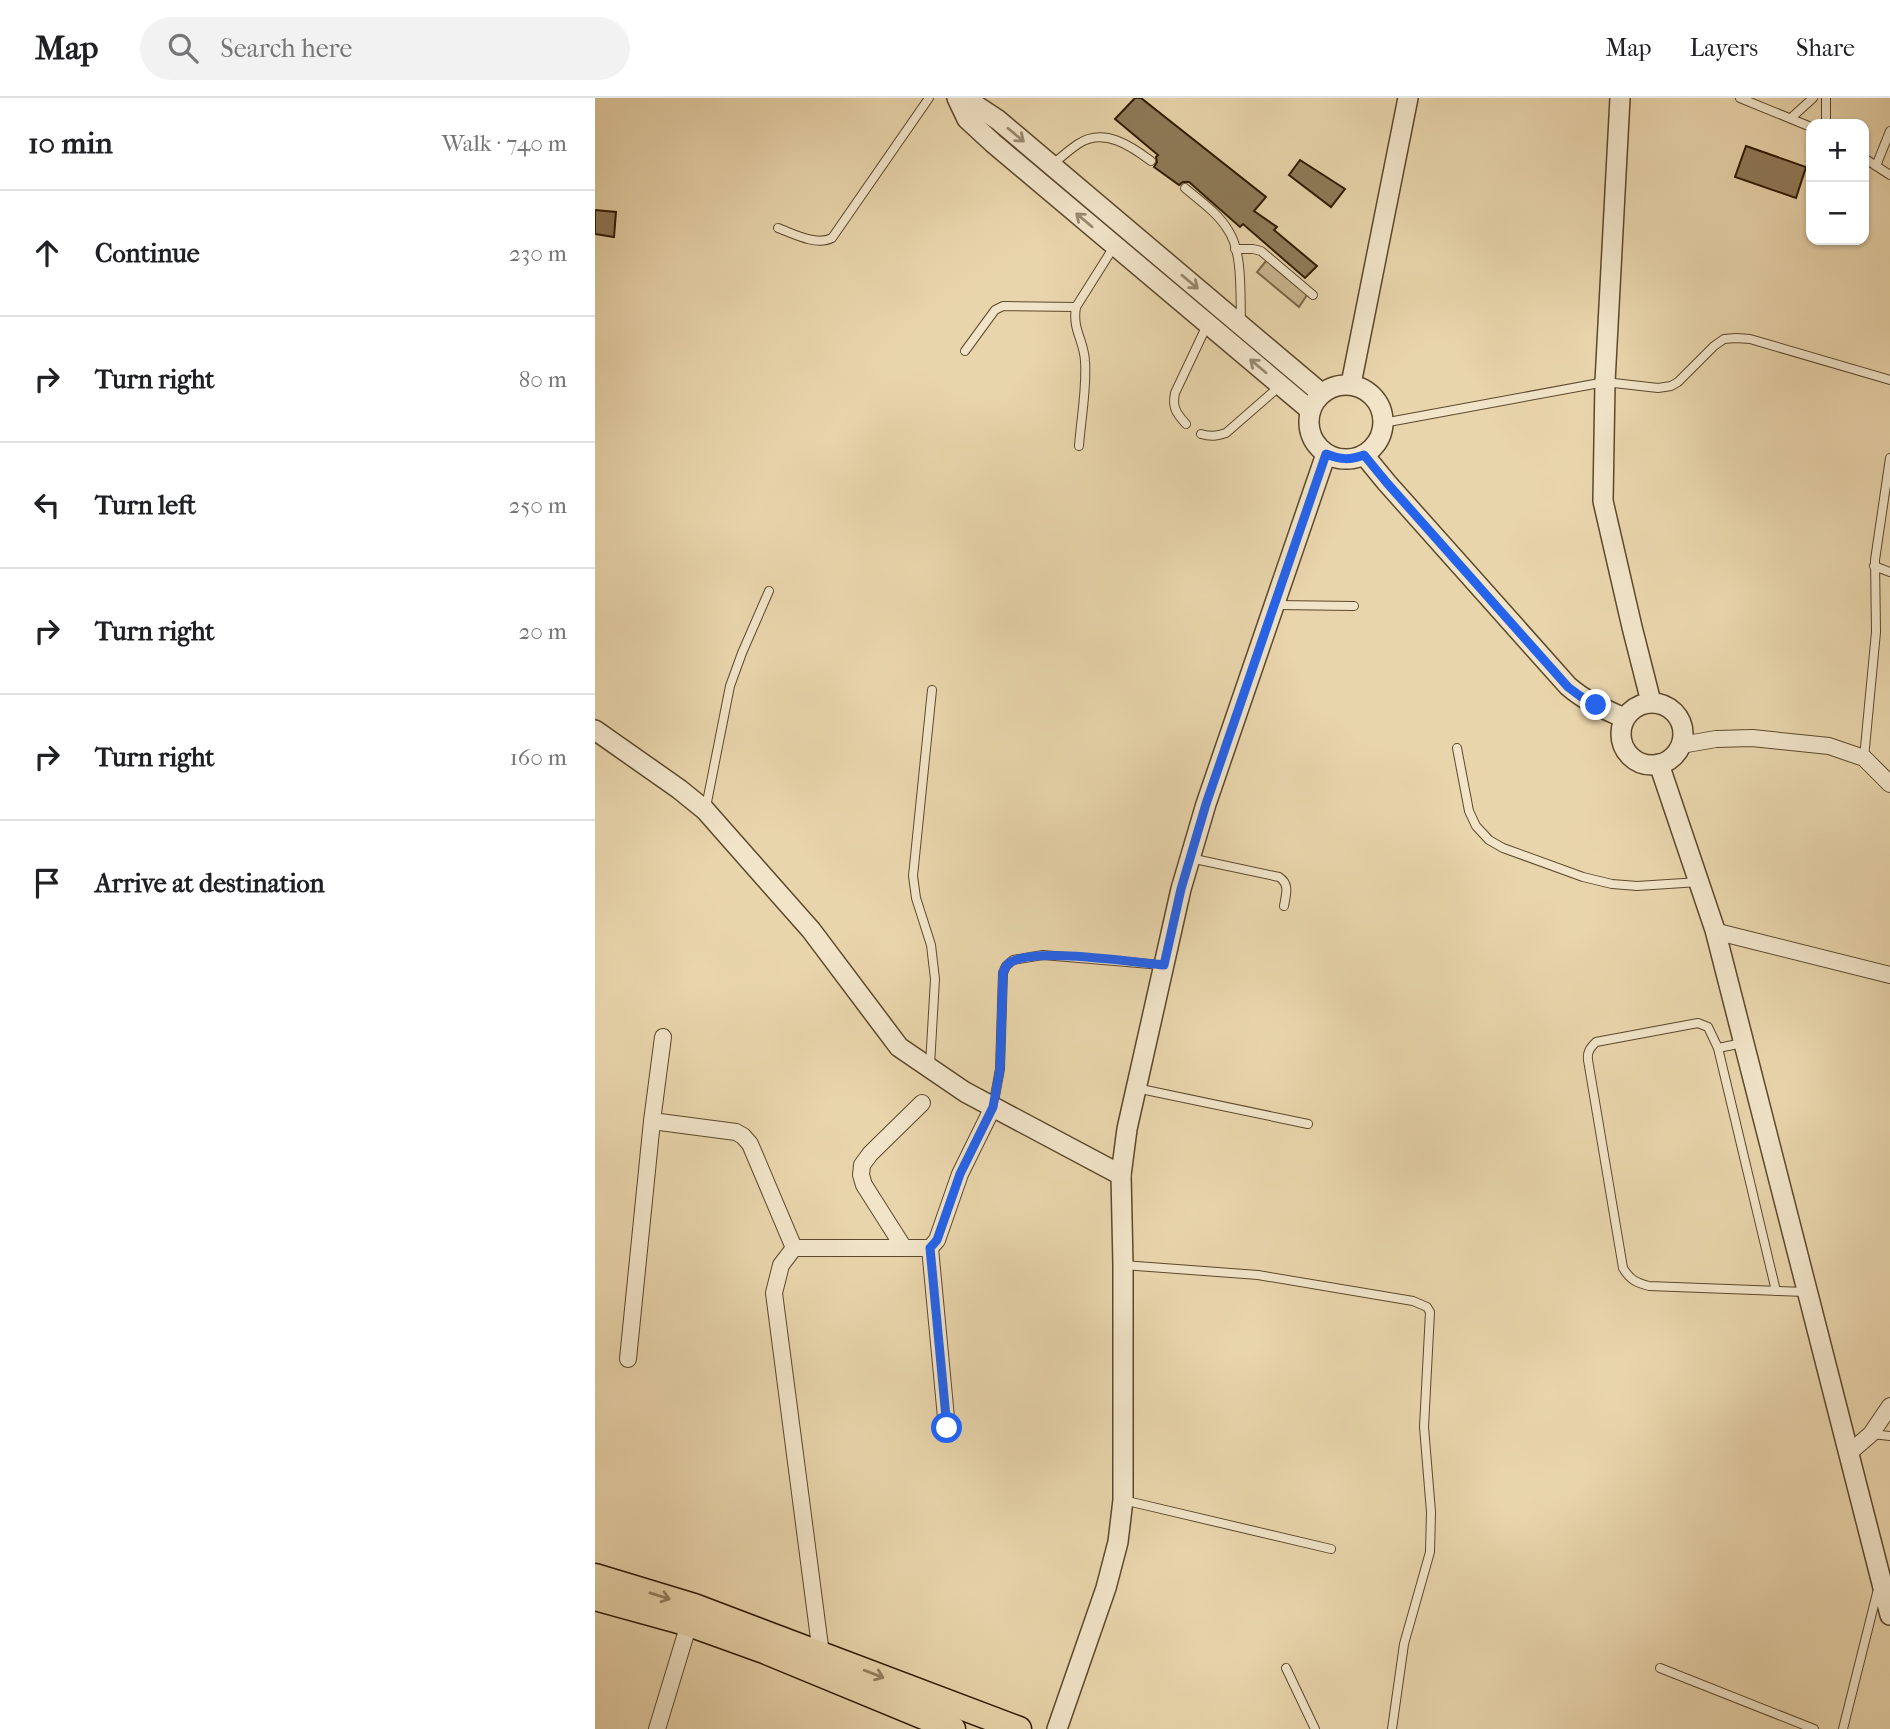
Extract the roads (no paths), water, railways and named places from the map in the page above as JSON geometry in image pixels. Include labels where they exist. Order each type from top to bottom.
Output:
[{"type":"main road","points":[[595,1576],[691,1615],[764,1651],[953,1729]]},
{"type":"main road","points":[[595,1598],[691,1615],[821,1654],[1019,1729]]},
{"type":"street","points":[[958,98],[974,104],[998,120],[1321,393]]},
{"type":"street","points":[[958,98],[967,119],[977,129],[1310,410]]},
{"type":"street","points":[[1351,384],[1408,98]]},
{"type":"street","points":[[1620,98],[1605,383],[1603,501],[1651,702]]},
{"type":"street","points":[[1341,384],[1351,384],[1366,390],[1375,398],[1382,410],[1384,423],[1374,447],[1364,455],[1352,459],[1340,459],[1326,454],[1312,439],[1308,428],[1310,410],[1321,393],[1341,384]]},
{"type":"street","points":[[1057,1729],[1106,1588],[1118,1542],[1123,1500],[1121,1175],[1127,1129],[1190,858],[1326,454]]},
{"type":"street","points":[[1364,455],[1568,687],[1596,705],[1625,718]]},
{"type":"street","points":[[1651,702],[1671,708],[1682,725],[1681,745],[1676,754],[1659,764],[1649,765],[1631,757],[1624,749],[1621,739],[1625,718],[1631,709],[1641,704],[1651,702]]},
{"type":"street","points":[[595,730],[705,810],[811,930],[898,1047],[965,1092],[1121,1175]]},
{"type":"street","points":[[1681,745],[1716,739],[1752,738],[1829,746],[1864,758],[1890,784]]},
{"type":"street","points":[[1659,764],[1715,930],[1890,1615]]},
{"type":"street","points":[[1715,930],[1890,975]]},
{"type":"street","points":[[628,1359],[663,1037]]},
{"type":"street","points":[[904,1248],[864,1185],[862,1165],[922,1103]]},
{"type":"street","points":[[947,1428],[930,1248],[937,1240],[960,1174],[993,1107]]},
{"type":"street","points":[[652,1121],[736,1132],[743,1136],[750,1144],[794,1248]]},
{"type":"street","points":[[794,1248],[930,1248]]},
{"type":"street","points":[[794,1248],[781,1265],[774,1293],[821,1654]]},
{"type":"street","points":[[1849,1453],[1871,1434],[1890,1406]]},
{"type":"street","points":[[657,1729],[691,1615]]},
{"type":"lane","points":[[778,228],[817,241],[825,242],[832,238],[929,98]]},
{"type":"lane","points":[[1740,98],[1806,125]]},
{"type":"lane","points":[[1791,118],[1813,98]]},
{"type":"lane","points":[[1826,98],[1826,119]]},
{"type":"lane","points":[[1876,166],[1890,131]]},
{"type":"lane","points":[[1052,165],[1080,142],[1094,138],[1106,138],[1130,146],[1151,161]]},
{"type":"lane","points":[[1869,161],[1890,175]]},
{"type":"lane","points":[[1185,188],[1219,218],[1230,232],[1235,248],[1241,324],[1228,340]]},
{"type":"lane","points":[[1079,446],[1086,373],[1083,346],[1074,318],[1076,307],[1115,246]]},
{"type":"lane","points":[[1235,248],[1261,251],[1314,295]]},
{"type":"lane","points":[[965,351],[995,310],[1003,306],[1076,307]]},
{"type":"lane","points":[[1186,424],[1175,412],[1173,402],[1208,323]]},
{"type":"lane","points":[[1384,423],[1605,383],[1658,388],[1671,386],[1714,346],[1724,340],[1736,338],[1750,339],[1890,380]]},
{"type":"lane","points":[[1202,434],[1219,436],[1226,433],[1281,385]]},
{"type":"lane","points":[[1864,758],[1876,632],[1874,566],[1887,495],[1890,458]]},
{"type":"lane","points":[[1874,566],[1890,572]]},
{"type":"lane","points":[[705,810],[730,686],[741,653],[769,591]]},
{"type":"lane","points":[[1274,605],[1354,606]]},
{"type":"lane","points":[[930,1068],[935,979],[931,945],[916,898],[913,876],[932,690]]},
{"type":"lane","points":[[1457,748],[1469,811],[1476,825],[1489,840],[1503,848],[1583,877],[1612,884],[1637,886],[1699,882]]},
{"type":"lane","points":[[1190,858],[1279,877],[1285,881],[1287,887],[1285,906]]},
{"type":"lane","points":[[993,1107],[1000,1069],[1003,973],[1013,960],[1054,955],[1164,965]]},
{"type":"lane","points":[[1776,1291],[1718,1048],[1708,1027],[1698,1023],[1596,1042],[1587,1054],[1623,1268],[1628,1277],[1649,1286],[1808,1293]]},
{"type":"lane","points":[[1718,1048],[1744,1042]]},
{"type":"lane","points":[[1136,1088],[1308,1124]]},
{"type":"lane","points":[[1123,1265],[1258,1275],[1413,1301],[1422,1304],[1430,1312],[1424,1427],[1431,1512],[1430,1552],[1404,1644],[1392,1729]]},
{"type":"lane","points":[[1871,1434],[1890,1436]]},
{"type":"lane","points":[[1123,1500],[1331,1549]]},
{"type":"lane","points":[[1843,1729],[1881,1578]]},
{"type":"lane","points":[[1286,1668],[1315,1729]]},
{"type":"lane","points":[[1660,1668],[1814,1729]]}]
